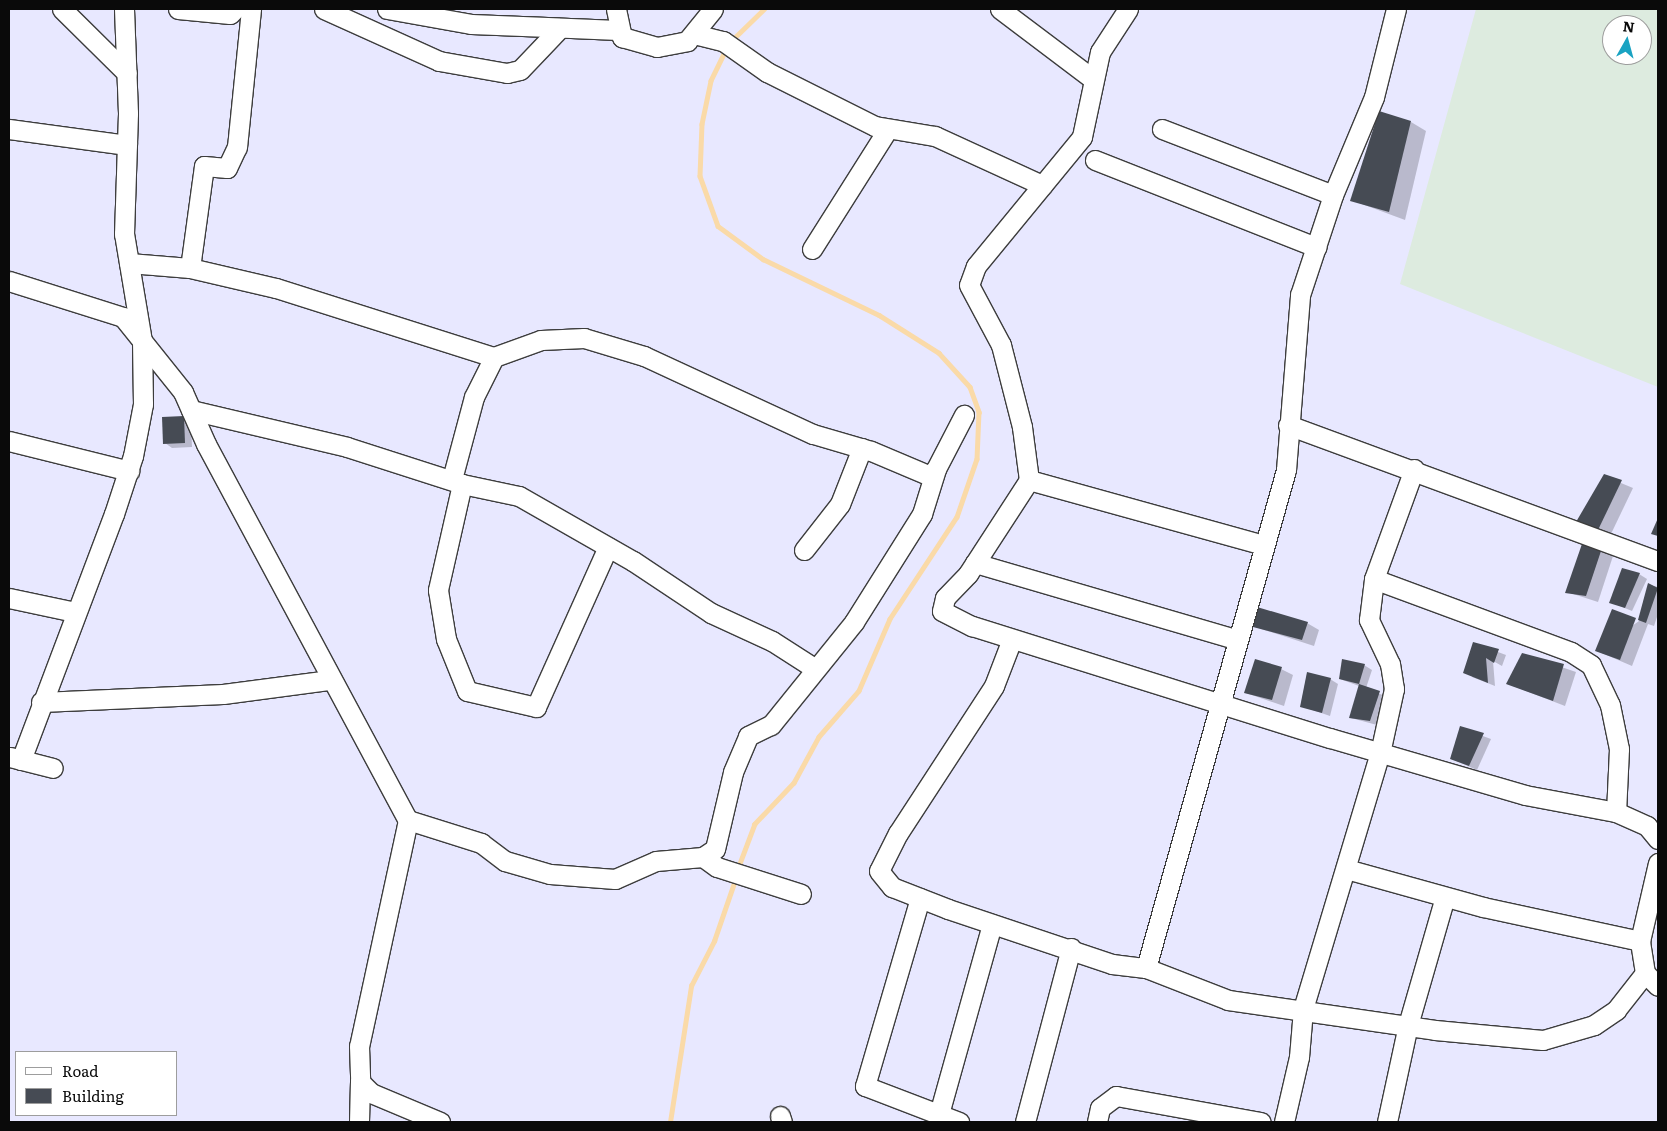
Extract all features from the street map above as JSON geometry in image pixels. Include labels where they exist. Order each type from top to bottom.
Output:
[{"type":"street","points":[[62,9],[127,73]]},
{"type":"street","points":[[53,768],[15,758],[41,702],[129,471],[143,404],[142,341],[124,234],[127,73],[124,9]]},
{"type":"street","points":[[178,9],[230,14],[235,9]]},
{"type":"street","points":[[190,268],[204,166],[227,168],[237,147],[251,9]]},
{"type":"street","points":[[324,9],[439,61],[507,73],[520,70],[559,28]]},
{"type":"street","points":[[387,9],[434,20],[618,30],[639,45],[657,47],[677,44],[694,34],[713,9]]},
{"type":"street","points":[[616,9],[618,30]]},
{"type":"street","points":[[1000,9],[1093,79]]},
{"type":"street","points":[[1128,9],[1100,52],[1082,137],[976,266],[969,285],[1000,345],[1022,427],[1028,480],[975,563],[945,598],[942,611],[1012,639],[1380,753],[1525,795],[1616,812],[1646,826],[1658,839]]},
{"type":"street","points":[[1146,968],[1222,705],[1263,545],[1286,470],[1288,425],[1300,295],[1333,195],[1374,98],[1396,9]]},
{"type":"street","points":[[694,34],[723,41],[767,72],[888,129],[935,136],[1042,184]]},
{"type":"street","points":[[9,129],[127,145]]},
{"type":"street","points":[[812,249],[888,129]]},
{"type":"street","points":[[1162,129],[1333,195]]},
{"type":"street","points":[[1095,160],[1316,247]]},
{"type":"street","points":[[129,263],[190,268],[276,288],[494,358],[541,340],[584,338],[644,356],[812,434],[862,448],[933,477]]},
{"type":"street","points":[[9,281],[123,317],[183,392],[330,680],[408,820],[359,1046],[359,1122]]},
{"type":"street","points":[[494,358],[474,398],[438,590],[446,640],[467,691],[536,707],[608,546]]},
{"type":"street","points":[[191,410],[347,447],[457,481],[519,496],[608,546],[711,613],[772,641],[814,668]]},
{"type":"street","points":[[408,820],[481,843],[506,861],[550,874],[615,879],[656,861],[703,857],[715,849],[733,772],[748,736],[771,726],[814,668],[854,622],[896,559],[922,514],[933,477],[964,415]]},
{"type":"street","points":[[1288,425],[1414,468],[1658,561]]},
{"type":"street","points":[[9,441],[129,471]]},
{"type":"street","points":[[804,550],[840,504],[862,448]]},
{"type":"street","points":[[1284,1122],[1299,1057],[1303,1010],[1380,753],[1394,689],[1390,664],[1369,620],[1374,579],[1414,468]]},
{"type":"street","points":[[1028,480],[1263,545]]},
{"type":"street","points":[[975,563],[1238,640]]},
{"type":"street","points":[[1374,579],[1571,652],[1591,665],[1610,706],[1619,749],[1616,812]]},
{"type":"street","points":[[9,598],[75,612]]},
{"type":"street","points":[[1012,639],[994,686],[898,833],[879,871],[892,888],[1112,964],[1146,968],[1228,1000],[1408,1025],[1543,1040],[1594,1025],[1616,1010],[1652,980],[1640,941],[1658,863]]},
{"type":"street","points":[[41,702],[223,694],[330,680]]},
{"type":"street","points":[[703,857],[717,867],[801,894]]},
{"type":"street","points":[[1346,869],[1445,897],[1640,941]]},
{"type":"street","points":[[1387,1122],[1408,1025],[1445,897]]},
{"type":"street","points":[[920,898],[865,1086],[959,1122]]},
{"type":"street","points":[[940,1114],[992,924]]},
{"type":"street","points":[[1025,1122],[1070,948]]},
{"type":"street","points":[[360,1082],[371,1093],[440,1122]]},
{"type":"street","points":[[1097,1122],[1100,1108],[1116,1096],[1261,1122]]},
{"type":"shaded area","points":[[1476,9],[1658,9],[1658,387],[1400,284]]},
{"type":"building","points":[[1379,111],[1411,121],[1389,212],[1350,201]]},
{"type":"building","points":[[184,416],[185,443],[163,444],[162,417]]},
{"type":"building","points":[[1604,474],[1622,480],[1598,530],[1576,522]]},
{"type":"building","points":[[1658,518],[1658,536],[1651,534]]},
{"type":"building","points":[[1583,541],[1602,548],[1586,596],[1565,593]]},
{"type":"building","points":[[1622,568],[1640,573],[1625,608],[1609,603]]},
{"type":"building","points":[[1648,583],[1658,588],[1646,623],[1638,620]]},
{"type":"building","points":[[1257,607],[1308,622],[1302,640],[1253,627]]},
{"type":"building","points":[[1612,609],[1636,618],[1620,660],[1595,651]]},
{"type":"building","points":[[1473,642],[1499,649],[1494,663],[1486,658],[1488,683],[1463,673]]},
{"type":"building","points":[[1522,653],[1564,664],[1553,701],[1506,684]]},
{"type":"building","points":[[1255,659],[1282,667],[1272,700],[1244,693]]},
{"type":"building","points":[[1342,659],[1365,664],[1359,684],[1339,679]]},
{"type":"building","points":[[1307,672],[1331,678],[1322,713],[1300,707]]},
{"type":"building","points":[[1359,684],[1380,691],[1370,721],[1349,718]]},
{"type":"building","points":[[1460,726],[1484,733],[1469,766],[1450,759]]},
{"type":"waterway","points":[[731,41],[764,9]]},
{"type":"waterway","points":[[726,50],[711,81],[702,124],[700,176],[718,226],[763,259],[879,315],[939,353],[970,387],[979,412],[977,459],[957,517],[890,619],[859,691],[819,737],[794,783],[755,824],[738,869]]},
{"type":"waterway","points":[[670,1122],[691,986],[714,941],[736,877]]}]
